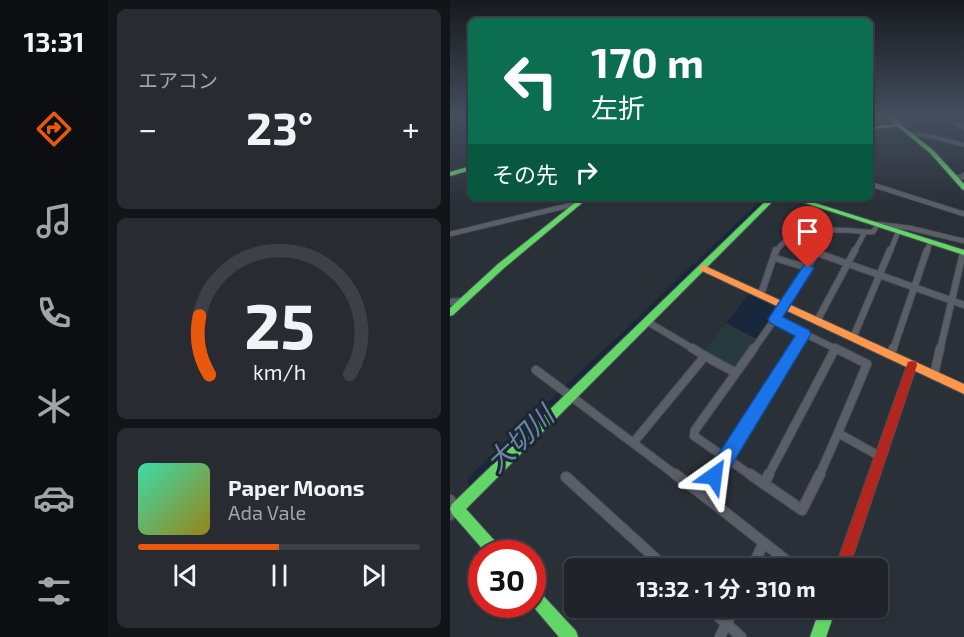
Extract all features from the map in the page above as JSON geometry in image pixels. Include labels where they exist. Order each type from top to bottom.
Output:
[{"type":"main road","points":[[925,146],[960,176],[964,188]]},
{"type":"main road","points":[[450,170],[468,167]]},
{"type":"main road","points":[[450,313],[501,266],[581,201]]},
{"type":"main road","points":[[482,540],[453,512],[770,201]]},
{"type":"main road","points":[[802,201],[963,253]]},
{"type":"main road","points":[[703,268],[964,389]]},
{"type":"main road","points":[[845,558],[912,365]]},
{"type":"main road","points":[[546,610],[570,637]]},
{"type":"main road","points":[[818,637],[825,618]]},
{"type":"street","points":[[873,185],[964,214]]},
{"type":"street","points":[[450,234],[578,201]]},
{"type":"street","points":[[761,294],[779,246],[793,236],[830,231],[873,232],[875,225],[910,228],[964,241]]},
{"type":"street","points":[[775,319],[867,364],[806,508],[802,510],[694,436],[695,430],[784,306],[830,231]]},
{"type":"street","points":[[817,321],[865,232]]},
{"type":"street","points":[[854,338],[898,232]]},
{"type":"street","points":[[785,242],[964,305]]},
{"type":"street","points":[[891,355],[930,242]]},
{"type":"street","points":[[934,375],[963,253]]},
{"type":"street","points":[[775,258],[808,268]]},
{"type":"street","points":[[450,302],[463,301]]},
{"type":"street","points":[[648,322],[736,373]]},
{"type":"street","points":[[703,495],[804,334]]},
{"type":"street","points":[[764,484],[835,349]]},
{"type":"street","points":[[633,443],[705,356]]},
{"type":"street","points":[[536,370],[703,495],[782,558]]},
{"type":"street","points":[[838,433],[880,457]]},
{"type":"street","points":[[566,477],[655,558]]},
{"type":"street","points":[[450,500],[453,512]]},
{"type":"street","points":[[757,558],[763,544]]},
{"type":"street","points":[[720,618],[741,637]]},
{"type":"street","points":[[720,637],[729,618]]},
{"type":"green space","points":[[726,323],[757,339],[733,368],[704,352]]},
{"type":"water","points":[[749,294],[777,306],[778,310],[757,339],[726,323]]},
{"type":"waterway","name":"大切川","points":[[743,221],[764,201]]},
{"type":"waterway","name":"大切川","points":[[701,262],[740,224]]},
{"type":"waterway","name":"大切川","points":[[645,316],[696,266]]},
{"type":"waterway","name":"大切川","points":[[571,388],[641,320]]},
{"type":"waterway","name":"大切川","points":[[474,482],[565,394]]},
{"type":"traffic: fast","points":[[924,146],[964,188]]},
{"type":"traffic: fast","points":[[450,174],[468,169]]},
{"type":"traffic: fast","points":[[450,313],[501,266],[581,201]]},
{"type":"traffic: fast","points":[[485,540],[457,509],[770,201]]},
{"type":"traffic: fast","points":[[802,201],[964,253]]},
{"type":"traffic: fast","points":[[546,610],[570,637]]},
{"type":"traffic: fast","points":[[818,637],[825,618]]},
{"type":"traffic: slow","points":[[703,268],[964,389]]},
{"type":"traffic: jam","points":[[845,558],[912,365]]},
{"type":"route","points":[[714,476],[804,334],[775,319],[808,268]]}]
